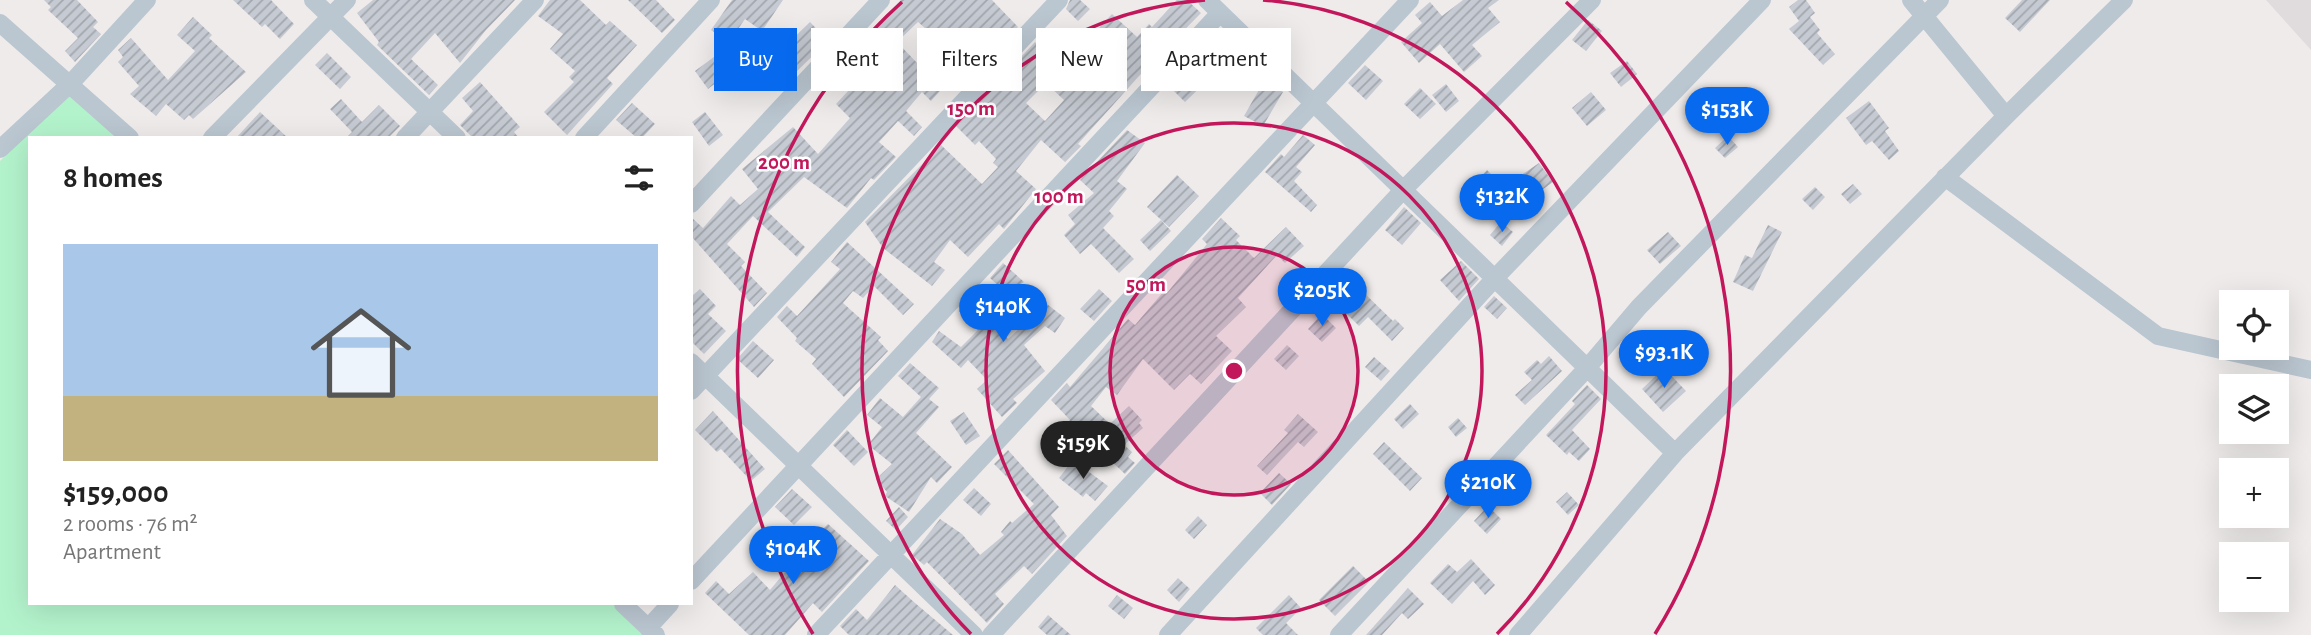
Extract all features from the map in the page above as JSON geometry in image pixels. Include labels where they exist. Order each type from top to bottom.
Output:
[{"type":"street","points":[[0,149],[71,83],[148,0]]},
{"type":"street","points":[[313,0],[455,136]]},
{"type":"street","points":[[214,136],[347,0]]},
{"type":"street","points":[[407,136],[535,0]]},
{"type":"street","points":[[586,136],[711,0]]},
{"type":"street","points":[[693,202],[881,0]]},
{"type":"street","points":[[693,389],[1059,0]]},
{"type":"street","points":[[1207,0],[1675,453]]},
{"type":"street","points":[[816,635],[1410,0]]},
{"type":"street","points":[[991,635],[1403,190],[1592,0]]},
{"type":"street","points":[[1168,635],[1495,278],[1762,0]]},
{"type":"street","points":[[1911,0],[2006,116]]},
{"type":"street","points":[[1339,635],[1587,368],[1639,307],[1940,0]]},
{"type":"street","points":[[1518,635],[1675,453],[1945,177],[2124,0]]},
{"type":"street","points":[[693,579],[1220,13]]},
{"type":"street","points":[[0,23],[128,136]]},
{"type":"street","points":[[1945,177],[2158,337],[2311,370]]},
{"type":"street","points":[[693,364],[974,635]]},
{"type":"street","points":[[624,605],[652,631],[669,605]]},
{"type":"shaded area","points":[[2266,0],[2311,0],[2311,50]]},
{"type":"green space","points":[[67,93],[126,136],[28,136],[28,605],[619,605],[650,635],[0,635],[0,161]]},
{"type":"building","points":[[44,0],[77,0],[98,22],[93,27],[101,34],[75,62],[65,51],[78,38],[48,10],[51,7]]},
{"type":"building","points":[[233,0],[271,0],[294,24],[280,39],[265,24],[262,27]]},
{"type":"building","points":[[373,0],[515,0],[486,30],[460,63],[435,33],[411,59],[438,85],[429,95],[377,45],[379,42],[357,13]]},
{"type":"building","points":[[550,0],[580,0],[606,25],[610,21],[637,45],[607,78],[613,84],[567,135],[544,112],[574,82],[569,77],[575,71],[550,49],[563,34],[538,16]]},
{"type":"building","points":[[628,0],[656,0],[675,20],[662,33]]},
{"type":"building","points":[[732,0],[783,0],[764,28],[758,28],[745,19],[739,28],[714,28],[714,32],[711,30]]},
{"type":"building","points":[[901,0],[992,0],[1018,27],[925,28],[918,22],[903,36],[903,28],[873,28]]},
{"type":"building","points":[[1070,0],[1080,0],[1090,9],[1078,21],[1066,9]]},
{"type":"building","points":[[1177,0],[1187,0],[1201,13],[1186,28],[1145,28],[1149,24],[1152,27]]},
{"type":"building","points":[[1463,0],[1499,0],[1488,8],[1500,22],[1472,45],[1482,56],[1464,72],[1440,44],[1419,63],[1401,42],[1422,23],[1415,15],[1430,2],[1442,16]]},
{"type":"building","points":[[1798,0],[1806,0],[1815,13],[1810,17],[1820,30],[1817,33],[1835,54],[1823,65],[1789,29],[1799,21],[1789,7]]},
{"type":"building","points":[[2022,0],[2050,0],[2020,32],[2005,18]]},
{"type":"building","points":[[1112,14],[1137,37],[1141,33],[1141,74],[1127,89],[1127,28],[1099,28]]},
{"type":"building","points":[[193,17],[212,35],[209,38],[246,72],[193,119],[189,115],[184,120],[166,104],[156,116],[130,94],[139,86],[118,62],[123,57],[118,50],[131,38],[168,80],[195,51],[177,35]]},
{"type":"building","points":[[1588,20],[1602,31],[1586,51],[1572,40]]},
{"type":"building","points":[[810,22],[816,28],[811,28],[811,57],[797,71],[797,35]]},
{"type":"building","points":[[1035,42],[1038,91],[1026,103],[1045,121],[1064,100],[1054,91],[1126,91],[1065,162],[1041,140],[1016,171],[1036,189],[1004,229],[999,224],[968,257],[950,240],[934,262],[945,270],[932,286],[883,248],[865,222],[941,145],[982,184],[998,167],[993,163],[996,159],[979,141],[975,145],[956,126],[989,91],[1022,91],[1022,56]]},
{"type":"building","points":[[903,48],[917,63],[917,91],[940,91],[931,101],[922,92],[906,111],[922,127],[914,136],[898,121],[879,142],[896,157],[874,180],[871,178],[847,208],[804,177],[768,212],[805,247],[797,257],[753,216],[727,244],[745,262],[741,266],[767,293],[754,307],[693,238],[693,219],[703,228],[731,196],[740,205],[758,189],[742,169],[793,127],[818,154],[850,118],[836,104],[848,91],[903,91]]},
{"type":"building","points":[[327,53],[351,77],[340,89],[315,65]]},
{"type":"building","points":[[714,57],[714,84],[708,89],[695,71]]},
{"type":"building","points":[[1627,61],[1637,74],[1621,87],[1610,73]]},
{"type":"building","points":[[1365,65],[1383,81],[1366,100],[1348,83]]},
{"type":"building","points":[[480,82],[520,127],[514,132],[517,136],[471,136],[460,125],[473,111],[462,98]]},
{"type":"building","points":[[1446,84],[1459,101],[1446,112],[1432,95]]},
{"type":"building","points":[[1420,88],[1436,104],[1420,119],[1404,104]]},
{"type":"building","points":[[1174,91],[1196,91],[1185,102]]},
{"type":"building","points":[[1258,91],[1283,92],[1263,126],[1244,116]]},
{"type":"building","points":[[1591,92],[1606,110],[1587,126],[1572,108]]},
{"type":"building","points":[[341,99],[362,122],[379,105],[400,126],[390,136],[348,136],[352,132],[330,109]]},
{"type":"building","points":[[1869,101],[1889,128],[1885,131],[1899,151],[1889,160],[1872,141],[1866,145],[1846,118]]},
{"type":"building","points":[[632,103],[655,124],[644,136],[635,136],[616,120]]},
{"type":"building","points":[[260,112],[286,136],[238,136]]},
{"type":"building","points":[[705,112],[723,135],[709,146],[692,122]]},
{"type":"building","points":[[1127,130],[1145,143],[1117,181],[1127,189],[1109,211],[1114,216],[1103,228],[1134,259],[1119,273],[1091,244],[1080,254],[1064,235],[1075,224],[1068,215],[1094,193],[1080,180]]},
{"type":"building","points":[[1303,135],[1315,145],[1296,167],[1302,172],[1294,181],[1317,205],[1311,212],[1265,172],[1281,154],[1284,157]]},
{"type":"building","points":[[1728,136],[1738,147],[1725,158],[1715,148]]},
{"type":"building","points":[[1539,163],[1553,182],[1528,200],[1514,180]]},
{"type":"building","points":[[1487,170],[1498,181],[1484,196],[1472,186]]},
{"type":"building","points":[[1177,175],[1199,196],[1169,227],[1147,207]]},
{"type":"building","points":[[1853,184],[1862,194],[1850,204],[1841,194]]},
{"type":"building","points":[[1815,187],[1825,197],[1813,210],[1802,199]]},
{"type":"building","points":[[1404,207],[1421,223],[1402,245],[1385,230]]},
{"type":"building","points":[[1221,218],[1240,236],[1236,240],[1254,258],[1286,227],[1304,246],[1285,263],[1277,255],[1238,298],[1246,307],[1216,336],[1232,351],[1201,384],[1190,374],[1174,390],[1143,359],[1117,395],[1106,387],[1091,406],[1110,424],[1129,406],[1142,420],[1139,423],[1143,428],[1124,445],[1132,452],[1128,457],[1135,463],[1125,474],[1081,433],[1077,436],[1066,424],[1070,420],[1051,400],[1067,383],[1070,387],[1128,319],[1135,325],[1164,291],[1167,293],[1207,244],[1202,239]]},
{"type":"building","points":[[1161,220],[1171,231],[1150,251],[1140,240]]},
{"type":"building","points":[[1501,222],[1513,232],[1502,246],[1490,235]]},
{"type":"building","points":[[1768,225],[1782,232],[1753,291],[1733,282],[1745,255],[1752,258]]},
{"type":"building","points":[[1668,232],[1681,246],[1660,264],[1647,250]]},
{"type":"building","points":[[847,242],[914,304],[903,315],[874,286],[863,298],[853,291],[843,303],[881,337],[878,340],[888,351],[844,397],[812,364],[816,359],[795,341],[797,338],[777,317],[787,306],[797,316],[840,269],[831,262]]},
{"type":"building","points":[[1461,261],[1479,279],[1459,301],[1440,280]]},
{"type":"building","points":[[1003,263],[1024,282],[1021,284],[1065,318],[1055,333],[1045,326],[1024,345],[1045,371],[1013,399],[1017,403],[1002,417],[977,389],[987,380],[968,360],[961,368],[932,342],[939,331],[961,347],[978,330],[959,311],[972,298],[1008,339],[1032,317],[990,278]]},
{"type":"building","points":[[700,289],[716,306],[708,314],[726,331],[704,354],[693,343],[693,295]]},
{"type":"building","points":[[1099,289],[1112,301],[1094,321],[1080,309]]},
{"type":"building","points":[[1361,290],[1404,328],[1392,341],[1368,317],[1359,326],[1342,309]]},
{"type":"building","points":[[1494,296],[1507,308],[1497,319],[1484,307]]},
{"type":"building","points":[[1322,314],[1336,328],[1322,342],[1308,329]]},
{"type":"building","points":[[753,341],[774,360],[758,378],[737,359]]},
{"type":"building","points":[[1287,345],[1299,356],[1286,370],[1274,359]]},
{"type":"building","points":[[1549,356],[1562,371],[1525,405],[1515,395],[1532,380],[1524,372],[1537,360],[1541,364]]},
{"type":"building","points":[[1374,357],[1390,371],[1381,381],[1365,367]]},
{"type":"building","points":[[910,363],[939,388],[929,399],[939,407],[916,433],[952,467],[937,483],[931,477],[909,512],[885,496],[887,492],[876,479],[892,464],[868,445],[882,427],[867,415],[880,398],[903,417],[921,397],[898,376]]},
{"type":"building","points":[[1664,368],[1686,391],[1663,412],[1642,389]]},
{"type":"building","points":[[1587,385],[1601,399],[1572,430],[1590,449],[1579,461],[1569,452],[1567,455],[1546,435],[1575,404],[1572,401]]},
{"type":"building","points":[[1410,404],[1419,414],[1403,429],[1394,419]]},
{"type":"building","points":[[713,411],[765,469],[751,481],[721,449],[717,452],[695,430]]},
{"type":"building","points":[[964,412],[980,436],[966,445],[950,421]]},
{"type":"building","points":[[1298,414],[1318,432],[1304,447],[1298,442],[1267,475],[1257,466],[1288,433],[1284,430]]},
{"type":"building","points":[[1458,418],[1467,428],[1456,437],[1448,427]]},
{"type":"building","points":[[847,430],[868,452],[854,466],[833,445]]},
{"type":"building","points":[[1384,442],[1422,478],[1410,491],[1373,454]]},
{"type":"building","points":[[1008,450],[1059,507],[1051,515],[1067,536],[1032,574],[1024,566],[995,594],[1004,604],[987,623],[927,562],[924,565],[912,555],[940,519],[962,534],[980,555],[1004,535],[1001,532],[1010,521],[1012,523],[1034,504],[994,464]]},
{"type":"building","points":[[1073,460],[1108,486],[1095,501],[1086,493],[1083,497],[1059,478]]},
{"type":"building","points":[[1279,473],[1291,484],[1272,505],[1260,493]]},
{"type":"building","points":[[974,488],[991,504],[981,516],[963,500]]},
{"type":"building","points":[[792,489],[812,507],[794,525],[775,507]]},
{"type":"building","points":[[1567,492],[1579,505],[1568,515],[1556,502]]},
{"type":"building","points":[[1488,506],[1501,519],[1487,534],[1474,521]]},
{"type":"building","points":[[899,507],[908,517],[896,530],[886,521]]},
{"type":"building","points":[[1198,516],[1207,525],[1194,539],[1185,530]]},
{"type":"building","points":[[828,524],[869,561],[822,612],[813,603],[785,635],[749,635],[705,593],[716,581],[729,594],[753,572],[770,590],[790,566],[780,554],[797,540],[804,547]]},
{"type":"building","points":[[1471,559],[1495,585],[1485,595],[1473,581],[1452,604],[1430,583],[1448,564],[1457,572]]},
{"type":"building","points":[[1353,566],[1369,582],[1335,616],[1319,600]]},
{"type":"building","points":[[1178,578],[1190,589],[1179,602],[1167,590]]},
{"type":"building","points":[[895,585],[953,635],[849,635],[840,626],[856,609],[867,620]]},
{"type":"building","points":[[1408,588],[1424,604],[1408,619],[1402,613],[1382,635],[1366,635]]},
{"type":"building","points":[[1117,595],[1133,608],[1124,619],[1108,606]]},
{"type":"building","points":[[1289,595],[1301,608],[1286,623],[1298,635],[1263,635],[1256,628]]},
{"type":"building","points":[[1048,615],[1071,635],[1047,635],[1038,627]]}]
